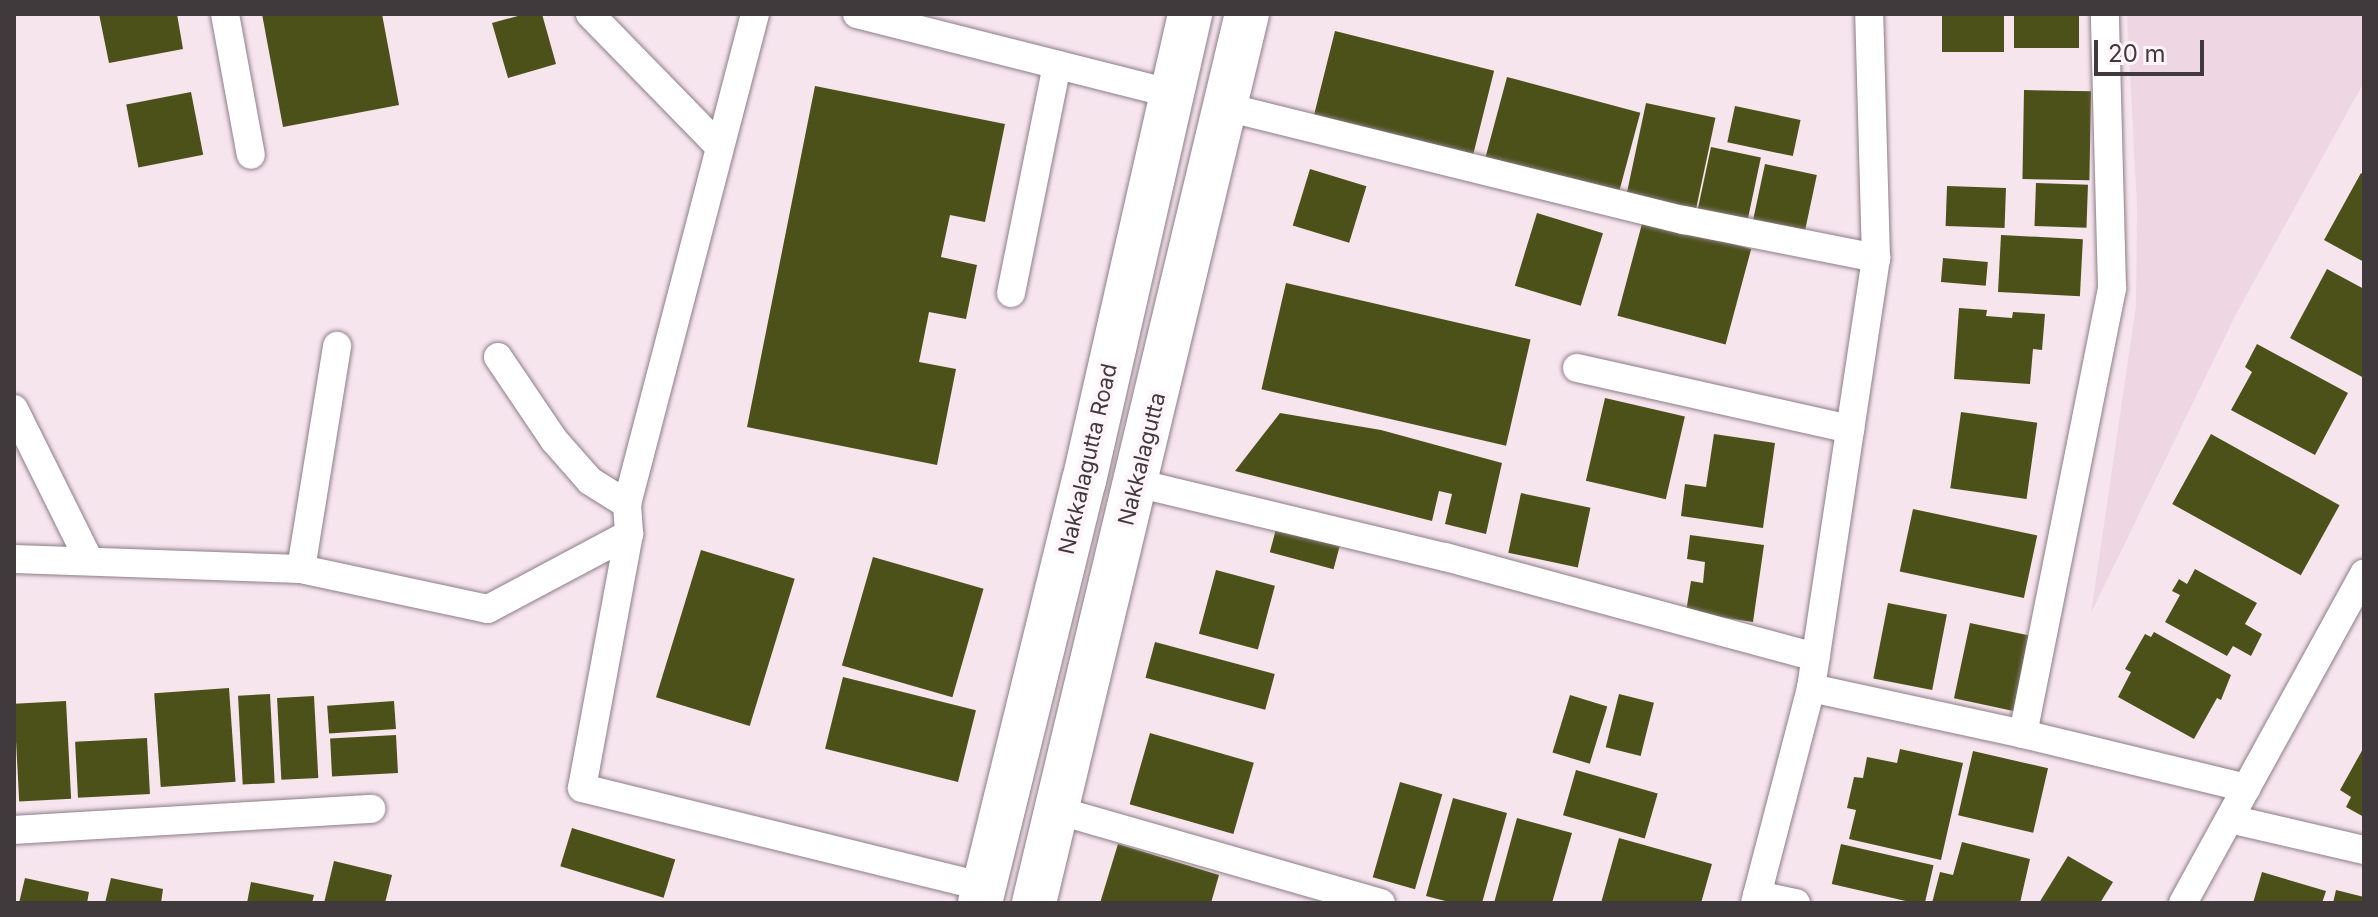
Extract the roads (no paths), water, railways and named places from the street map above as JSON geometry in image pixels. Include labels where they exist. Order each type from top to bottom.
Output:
[{"type":"main road","name":"Nakkalagutta Road","points":[[982,895],[1084,481],[1190,14]]},
{"type":"main road","name":"Nakkalagutta","points":[[1034,903],[1247,14]]},
{"type":"street","points":[[225,14],[251,155]]},
{"type":"street","points":[[590,14],[719,146]]},
{"type":"street","points":[[755,14],[627,504],[629,534],[582,788],[982,895]]},
{"type":"street","points":[[857,14],[1173,94]]},
{"type":"street","points":[[1796,903],[1756,899],[1811,688],[1876,258],[1869,14]]},
{"type":"street","points":[[2023,734],[2112,288],[2105,14]]},
{"type":"street","points":[[1011,293],[1057,65]]},
{"type":"street","points":[[1226,107],[1684,220],[1876,258]]},
{"type":"street","points":[[301,569],[337,346]]},
{"type":"street","points":[[498,357],[554,440],[590,481],[627,504]]},
{"type":"street","points":[[1577,368],[1850,429]]},
{"type":"street","points":[[14,409],[89,560]]},
{"type":"street","points":[[1136,483],[1445,557],[1816,657]]},
{"type":"street","points":[[14,559],[301,569],[488,609],[629,534]]},
{"type":"street","points":[[2183,903],[2364,574]]},
{"type":"street","points":[[1811,688],[2023,734],[2247,788]]},
{"type":"street","points":[[14,830],[371,809]]},
{"type":"street","points":[[1056,810],[1381,903]]},
{"type":"street","points":[[2230,819],[2364,850]]}]
